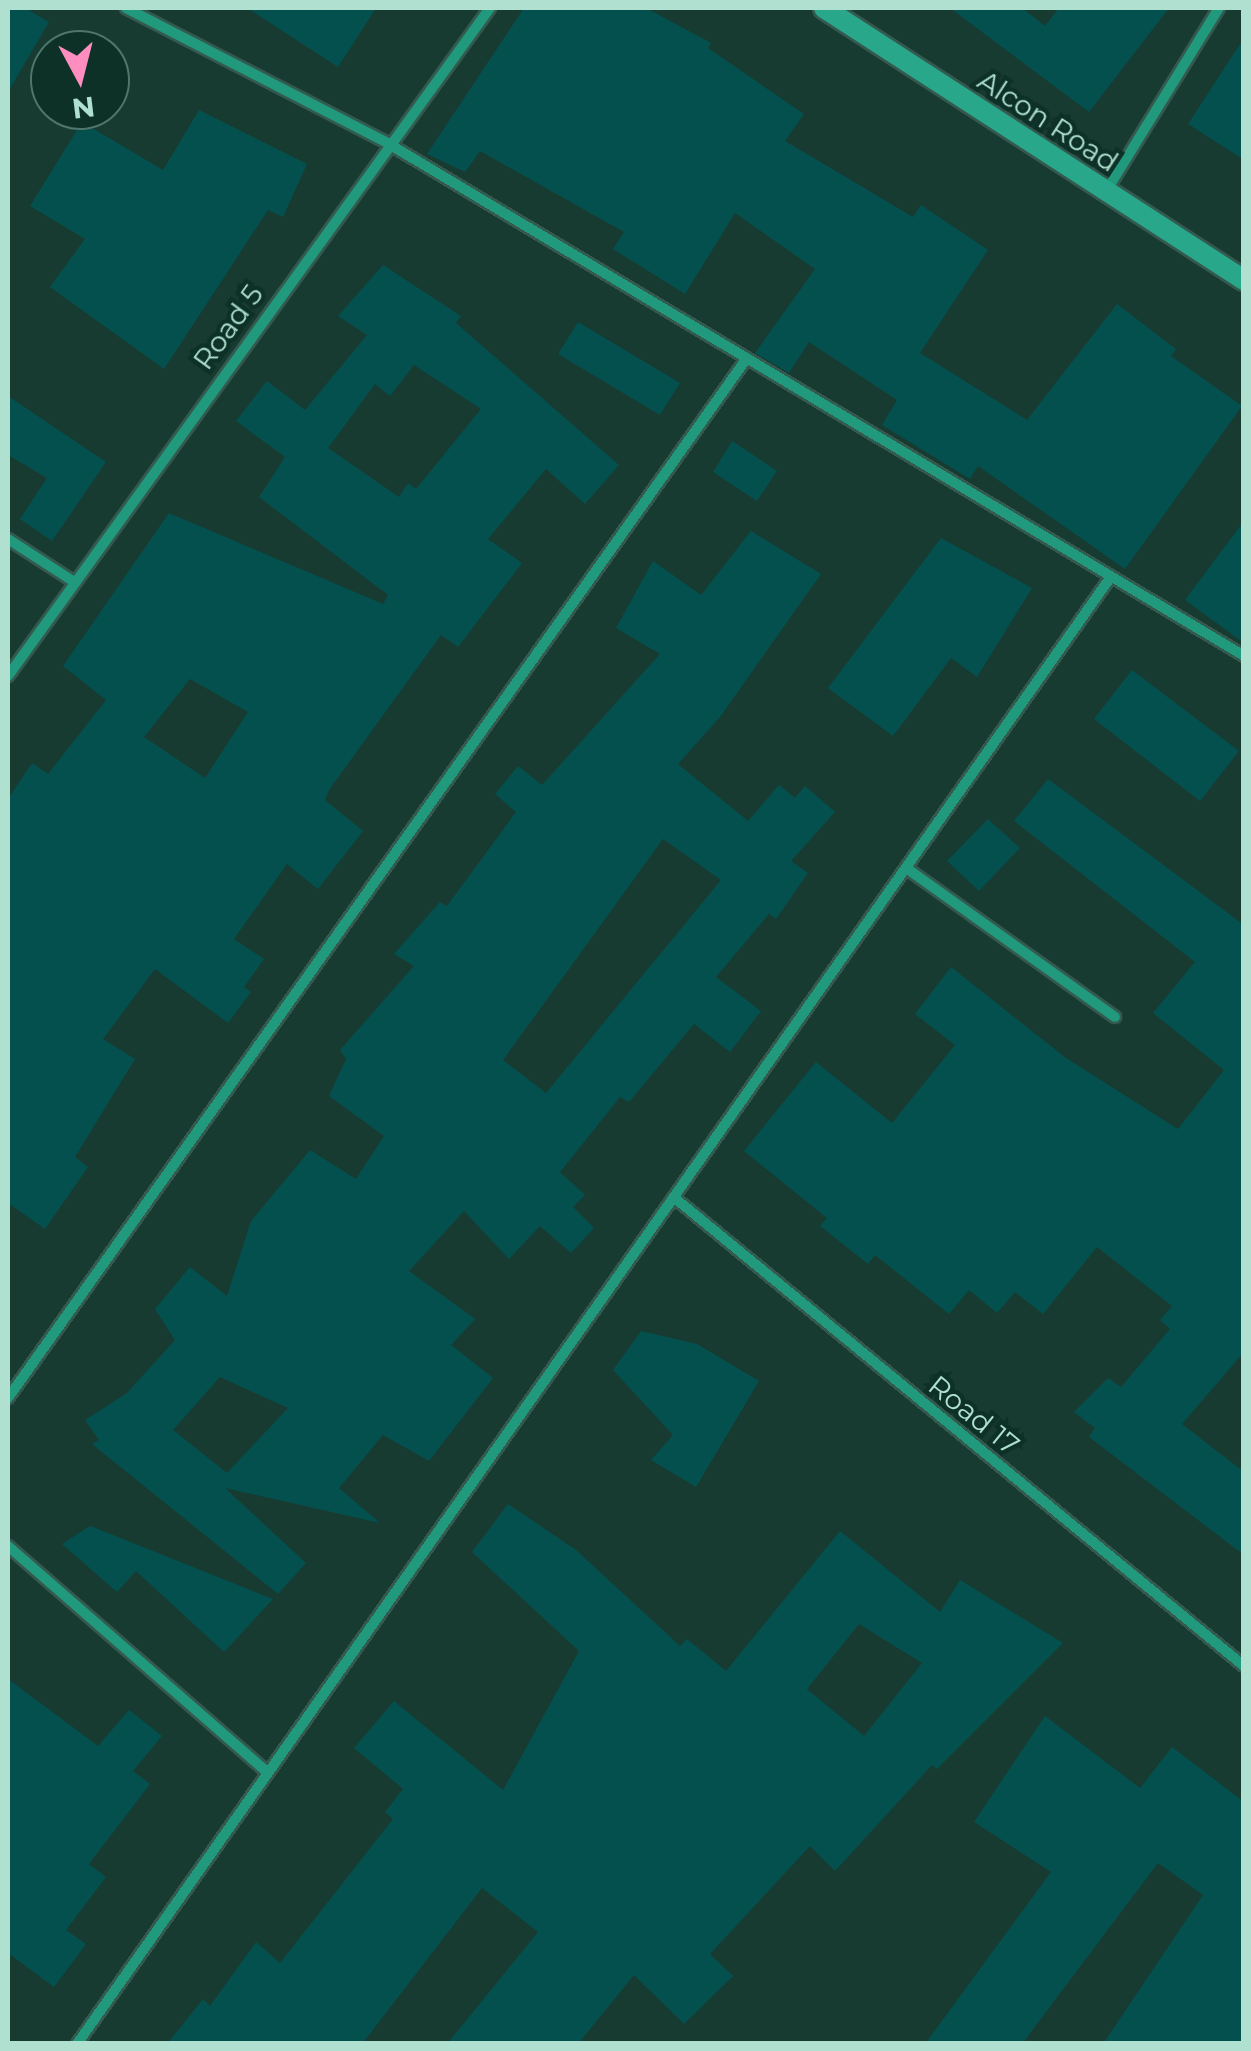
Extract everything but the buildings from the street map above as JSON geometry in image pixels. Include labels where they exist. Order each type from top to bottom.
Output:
[{"type":"main road","name":"Alcon Road","points":[[824,8],[1244,280]]},
{"type":"street","points":[[126,8],[388,144],[1244,656]]},
{"type":"street","name":"Road 5","points":[[8,676],[388,144],[490,8]]},
{"type":"street","points":[[1106,192],[1218,8]]},
{"type":"street","points":[[8,1398],[745,360]]},
{"type":"street","points":[[8,539],[73,581]]},
{"type":"street","points":[[78,2044],[266,1771],[909,870],[1110,578]]},
{"type":"street","points":[[909,870],[1114,1018]]},
{"type":"street","name":"Road 17","points":[[676,1200],[1244,1666]]},
{"type":"street","points":[[8,1546],[266,1771]]}]
